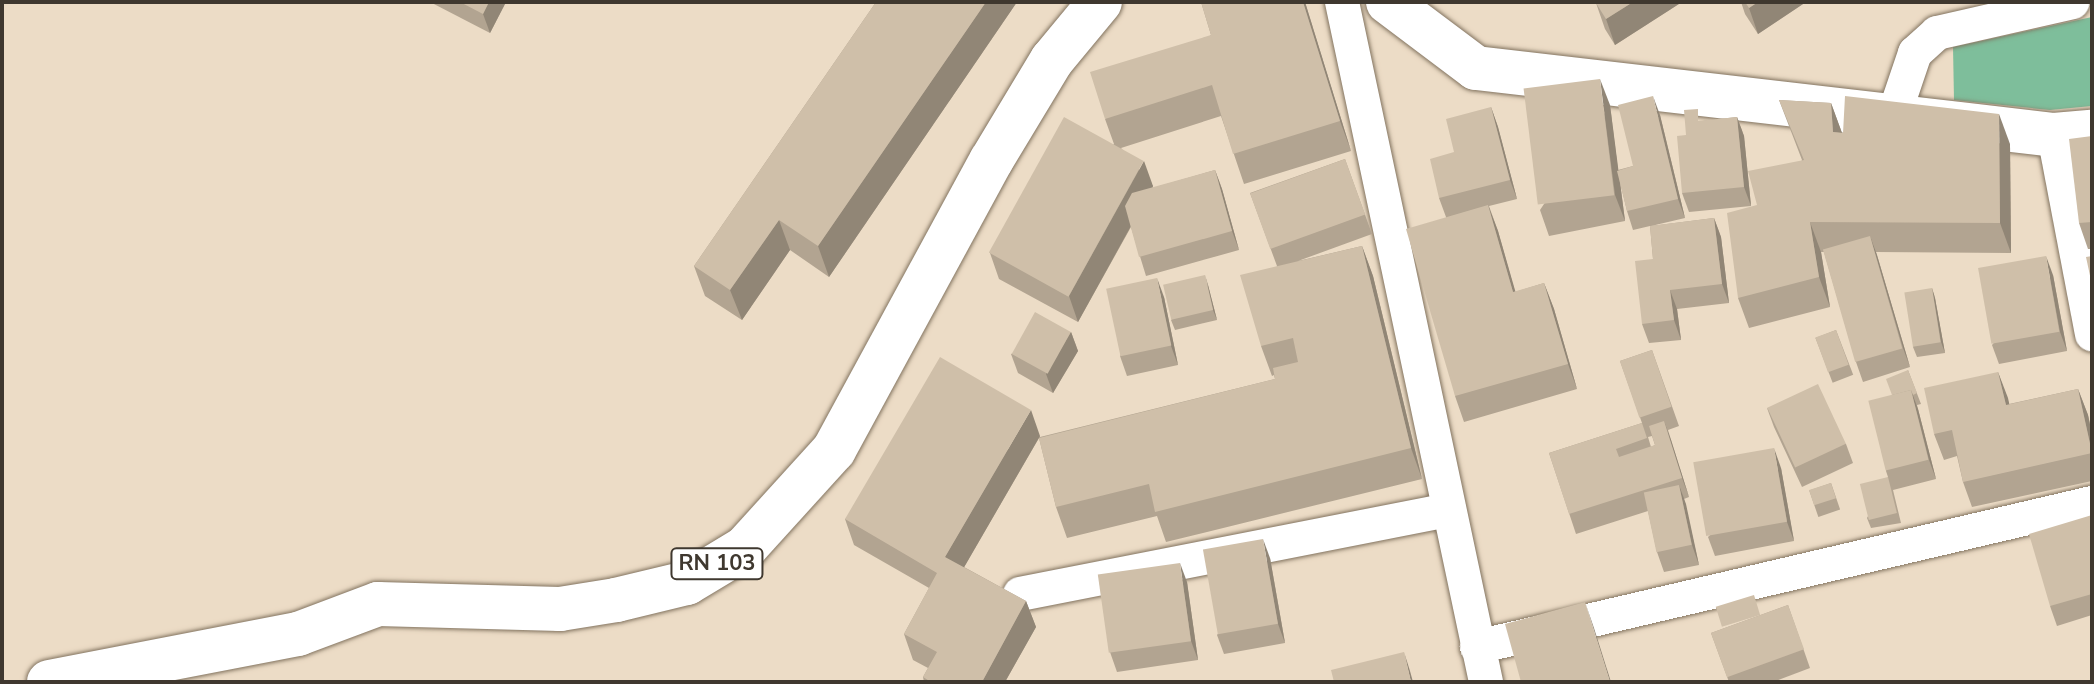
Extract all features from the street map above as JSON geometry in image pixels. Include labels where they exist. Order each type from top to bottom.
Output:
[{"type":"main road","name":"RN 103","points":[[49,682],[298,634],[378,604],[560,609],[616,600],[687,583],[745,548],[834,450],[991,161],[1052,60],[1100,2]]},
{"type":"main road","points":[[1388,2],[1476,68],[1893,118],[2073,134]]},
{"type":"street","points":[[1342,2],[1486,682]]},
{"type":"street","points":[[1893,118],[1915,53],[1937,33],[2073,2]]},
{"type":"street","points":[[2073,134],[2092,334]]},
{"type":"street","points":[[1477,647],[2092,503]]},
{"type":"street","points":[[1020,594],[1449,510]]},
{"type":"green space","points":[[2092,17],[2092,106],[2050,110],[1954,100],[1953,47]]},
{"type":"building","points":[[460,2],[489,2],[483,14]]},
{"type":"building","points":[[876,2],[986,2],[818,246],[779,220],[730,290],[694,266]]},
{"type":"building","points":[[1201,2],[1303,2],[1340,121],[1233,154],[1212,85],[1105,119],[1090,72],[1211,35]]},
{"type":"building","points":[[1597,2],[1633,2],[1606,19]]},
{"type":"building","points":[[1600,79],[1614,195],[1538,205],[1524,88]]},
{"type":"building","points":[[1653,96],[1678,199],[1627,211],[1617,171],[1633,166],[1618,105]]},
{"type":"building","points":[[1845,96],[1999,114],[2000,223],[1810,222],[1819,277],[1738,298],[1727,213],[1757,205],[1748,171],[1804,160],[1779,100],[1831,103],[1833,132],[1843,133]]},
{"type":"building","points":[[1491,107],[1510,180],[1439,198],[1430,159],[1454,152],[1446,119]]},
{"type":"building","points":[[1698,109],[1698,121],[1737,117],[1744,187],[1682,193],[1677,136],[1686,135],[1684,110]]},
{"type":"building","points":[[1064,117],[1144,161],[1068,297],[989,253]]},
{"type":"building","points":[[2092,136],[2092,222],[2079,223],[2069,139]]},
{"type":"building","points":[[1345,159],[1365,214],[1270,249],[1250,194]]},
{"type":"building","points":[[1215,170],[1232,231],[1139,257],[1125,206],[1132,193]]},
{"type":"building","points":[[1488,205],[1513,292],[1544,283],[1568,364],[1455,396],[1406,229]]},
{"type":"building","points":[[1714,218],[1722,284],[1670,290],[1674,320],[1642,324],[1635,261],[1653,259],[1650,226]]},
{"type":"building","points":[[1870,236],[1902,348],[1855,362],[1823,250]]},
{"type":"building","points":[[1362,246],[1411,448],[1155,512],[1149,484],[1056,507],[1039,438],[1275,379],[1273,368],[1298,362],[1293,338],[1261,346],[1240,275]]},
{"type":"building","points":[[2046,256],[2059,332],[1991,344],[1978,268]]},
{"type":"building","points":[[2092,256],[2092,285],[2086,257]]},
{"type":"building","points":[[1205,275],[1213,310],[1171,320],[1163,285]]},
{"type":"building","points":[[1157,278],[1171,345],[1120,356],[1106,289]]},
{"type":"building","points":[[1932,288],[1941,342],[1913,347],[1904,292]]},
{"type":"building","points":[[1035,312],[1071,332],[1048,374],[1012,354]]},
{"type":"building","points":[[1836,330],[1849,365],[1828,372],[1815,338]]},
{"type":"building","points":[[1652,350],[1672,407],[1639,418],[1620,361]]},
{"type":"building","points":[[940,357],[1031,410],[945,557],[1026,601],[982,682],[931,682],[923,677],[937,652],[904,634],[937,573],[845,519]]},
{"type":"building","points":[[1908,370],[1917,393],[1913,395],[1911,390],[1892,395],[1886,379]]},
{"type":"building","points":[[1998,372],[2006,405],[2078,389],[2092,453],[1963,482],[1952,430],[1934,434],[1924,388]]},
{"type":"building","points":[[1818,384],[1846,444],[1795,467],[1767,408]]},
{"type":"building","points":[[1911,390],[1928,460],[1886,471],[1868,401]]},
{"type":"building","points":[[1664,421],[1682,478],[1569,514],[1549,453],[1642,423],[1647,438],[1616,449],[1619,457],[1655,445],[1649,426]]},
{"type":"building","points":[[1774,448],[1787,522],[1706,536],[1693,462]]},
{"type":"building","points":[[1888,477],[1897,513],[1869,520],[1860,484]]},
{"type":"building","points":[[1831,483],[1836,498],[1814,505],[1809,490]]},
{"type":"building","points":[[1679,485],[1692,545],[1656,552],[1644,492]]},
{"type":"building","points":[[2092,515],[2092,594],[2050,606],[2029,534]]},
{"type":"building","points":[[1263,539],[1278,624],[1218,634],[1203,550]]},
{"type":"building","points":[[1180,563],[1191,641],[1109,653],[1098,575]]},
{"type":"building","points":[[1754,595],[1760,615],[1722,627],[1716,607]]},
{"type":"building","points":[[1585,602],[1610,682],[1521,682],[1505,624]]},
{"type":"building","points":[[1788,605],[1804,649],[1727,677],[1711,633]]},
{"type":"building","points":[[1404,652],[1411,682],[1334,682],[1331,670]]}]
